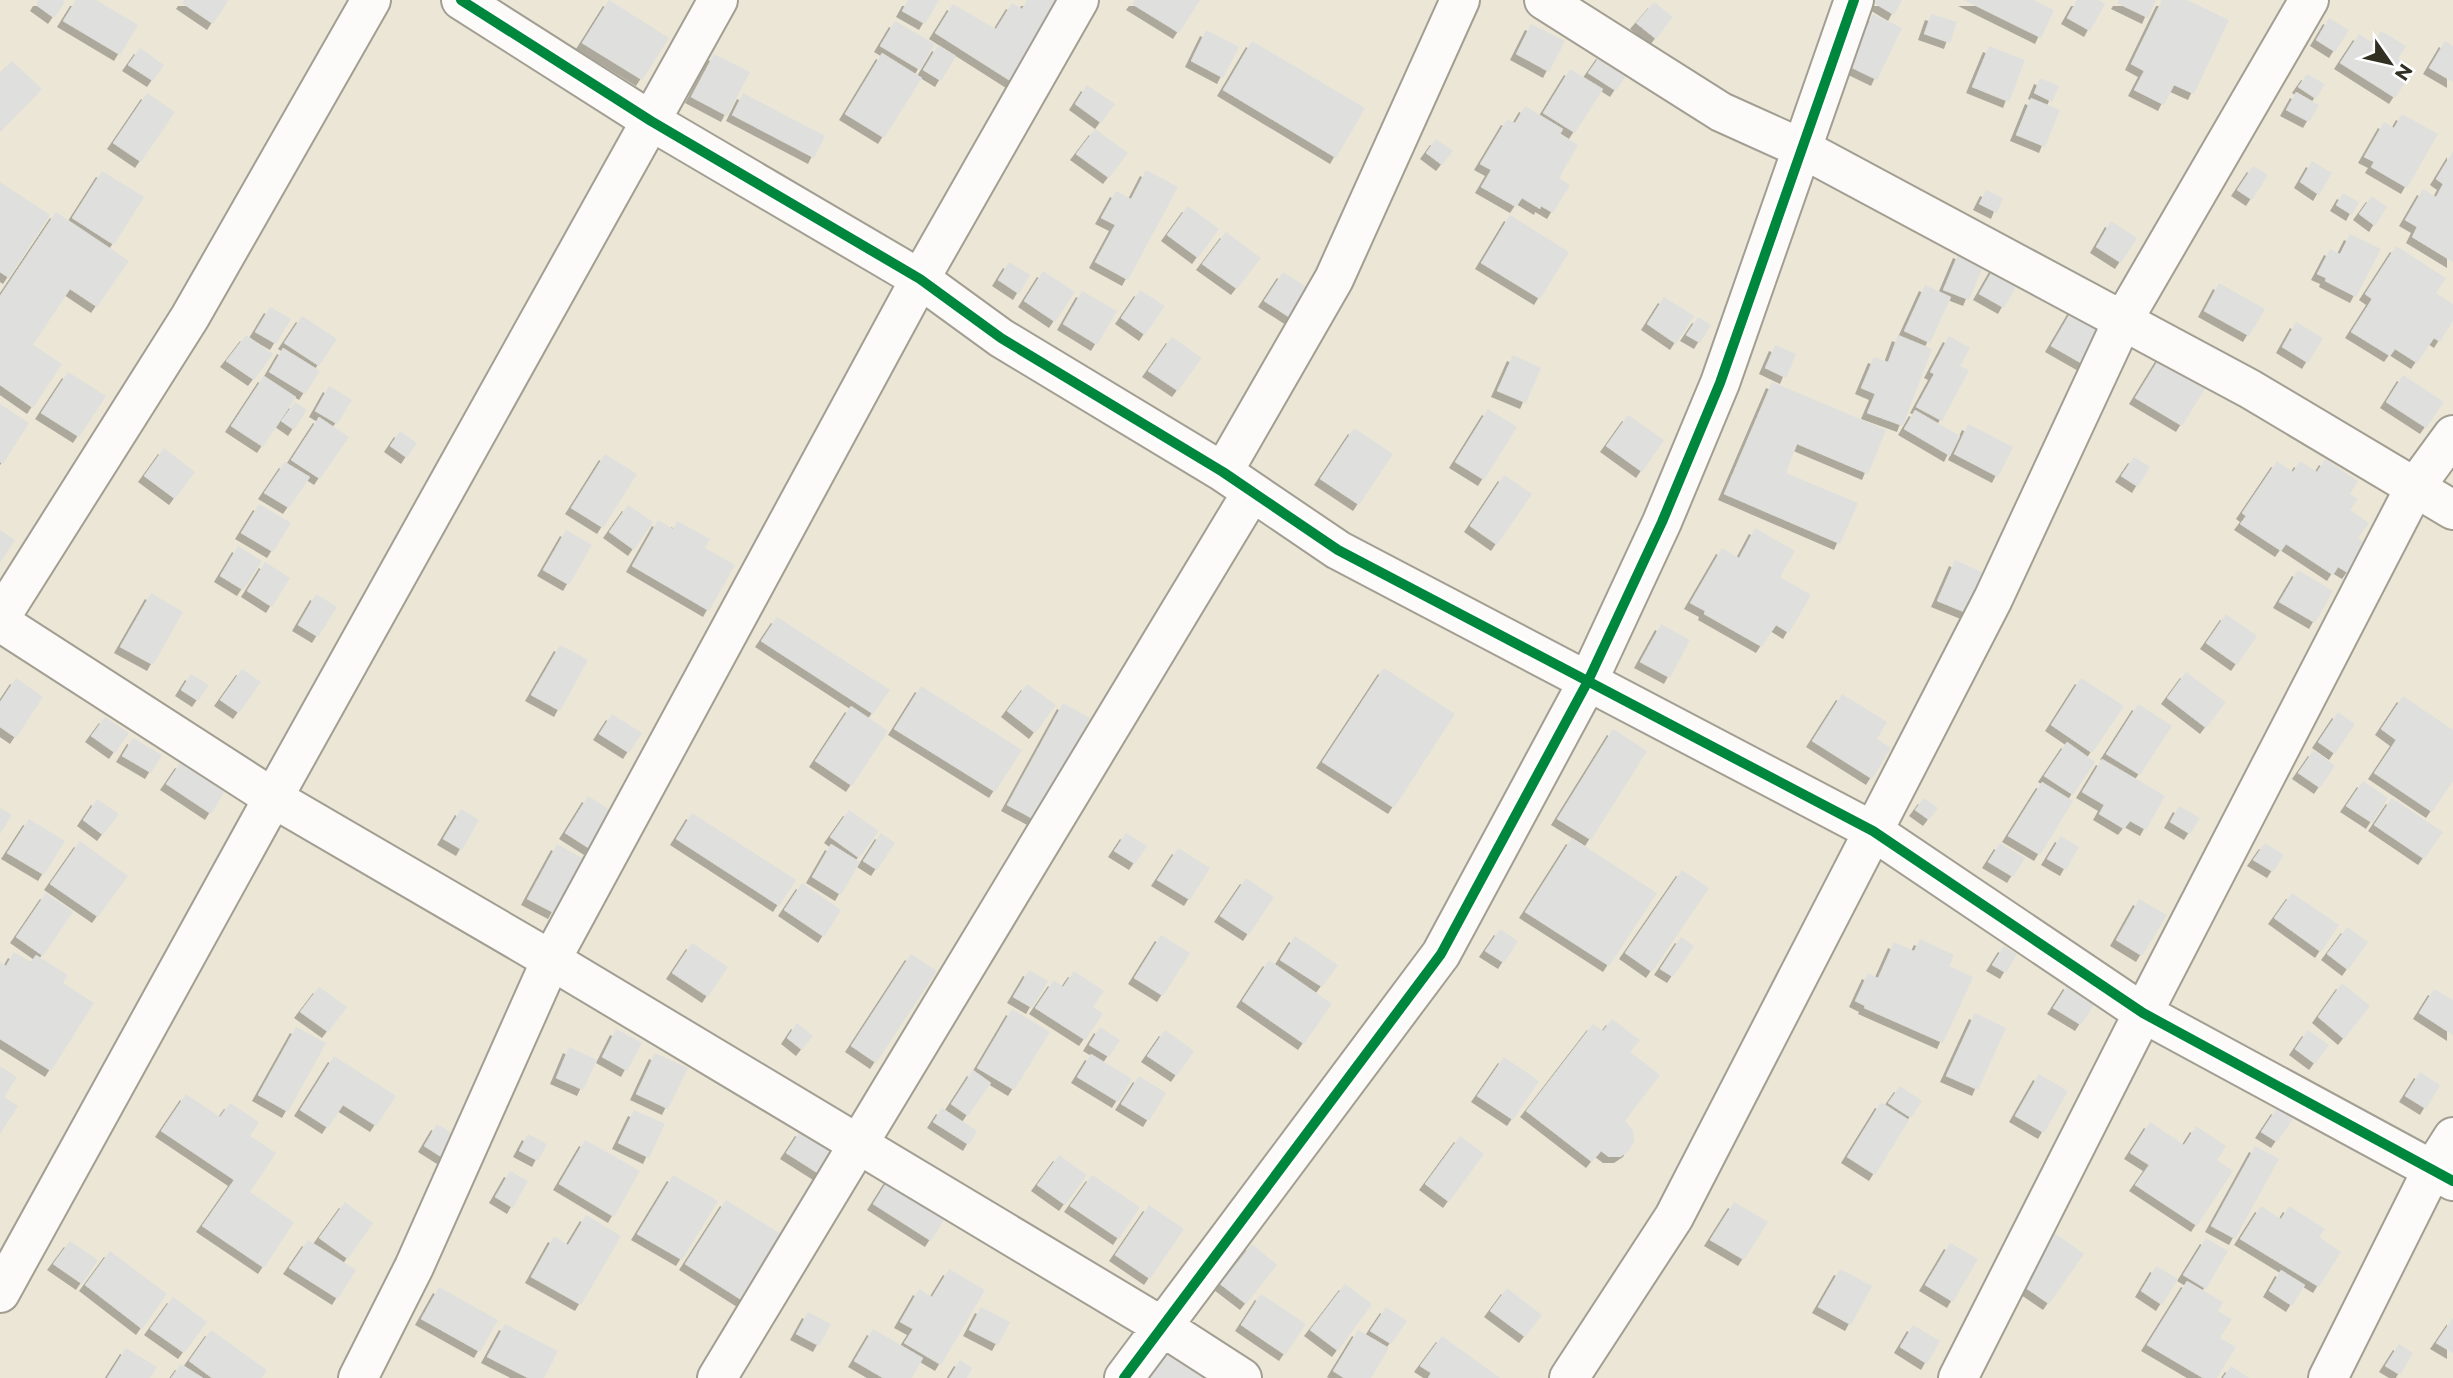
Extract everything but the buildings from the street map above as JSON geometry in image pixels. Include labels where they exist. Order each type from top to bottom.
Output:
[{"type":"street","points":[[371,0],[190,317],[0,620],[273,798],[551,960],[1163,1326],[1242,1378]]},
{"type":"street","points":[[461,0],[651,121],[920,279],[1001,338],[1238,482],[1338,550],[1873,831],[2143,1013],[2442,1175]]},
{"type":"street","points":[[0,1293],[718,0]]},
{"type":"street","points":[[358,1378],[414,1267],[551,960],[920,279],[1079,0]]},
{"type":"street","points":[[717,1378],[858,1144],[1238,482],[1334,279],[1460,0]]},
{"type":"street","points":[[1544,0],[1721,112],[1803,149],[2250,389],[2453,510]]},
{"type":"street","points":[[1124,1378],[1441,954],[1588,681],[1662,522],[1720,383],[1854,0]]},
{"type":"street","points":[[1569,1378],[1674,1217],[1993,599],[2122,322],[2309,0]]},
{"type":"street","points":[[1958,1378],[2143,1013],[2415,488],[2453,435]]},
{"type":"street","points":[[2328,1378],[2442,1175],[2453,1138]]},
{"type":"cycle path","points":[[461,0],[651,121],[920,279],[1001,338],[1223,472],[1338,550],[1873,831],[2143,1013],[2453,1181]]},
{"type":"cycle path","points":[[1124,1378],[1441,954],[1588,681],[1662,522],[1720,383],[1854,0]]}]
